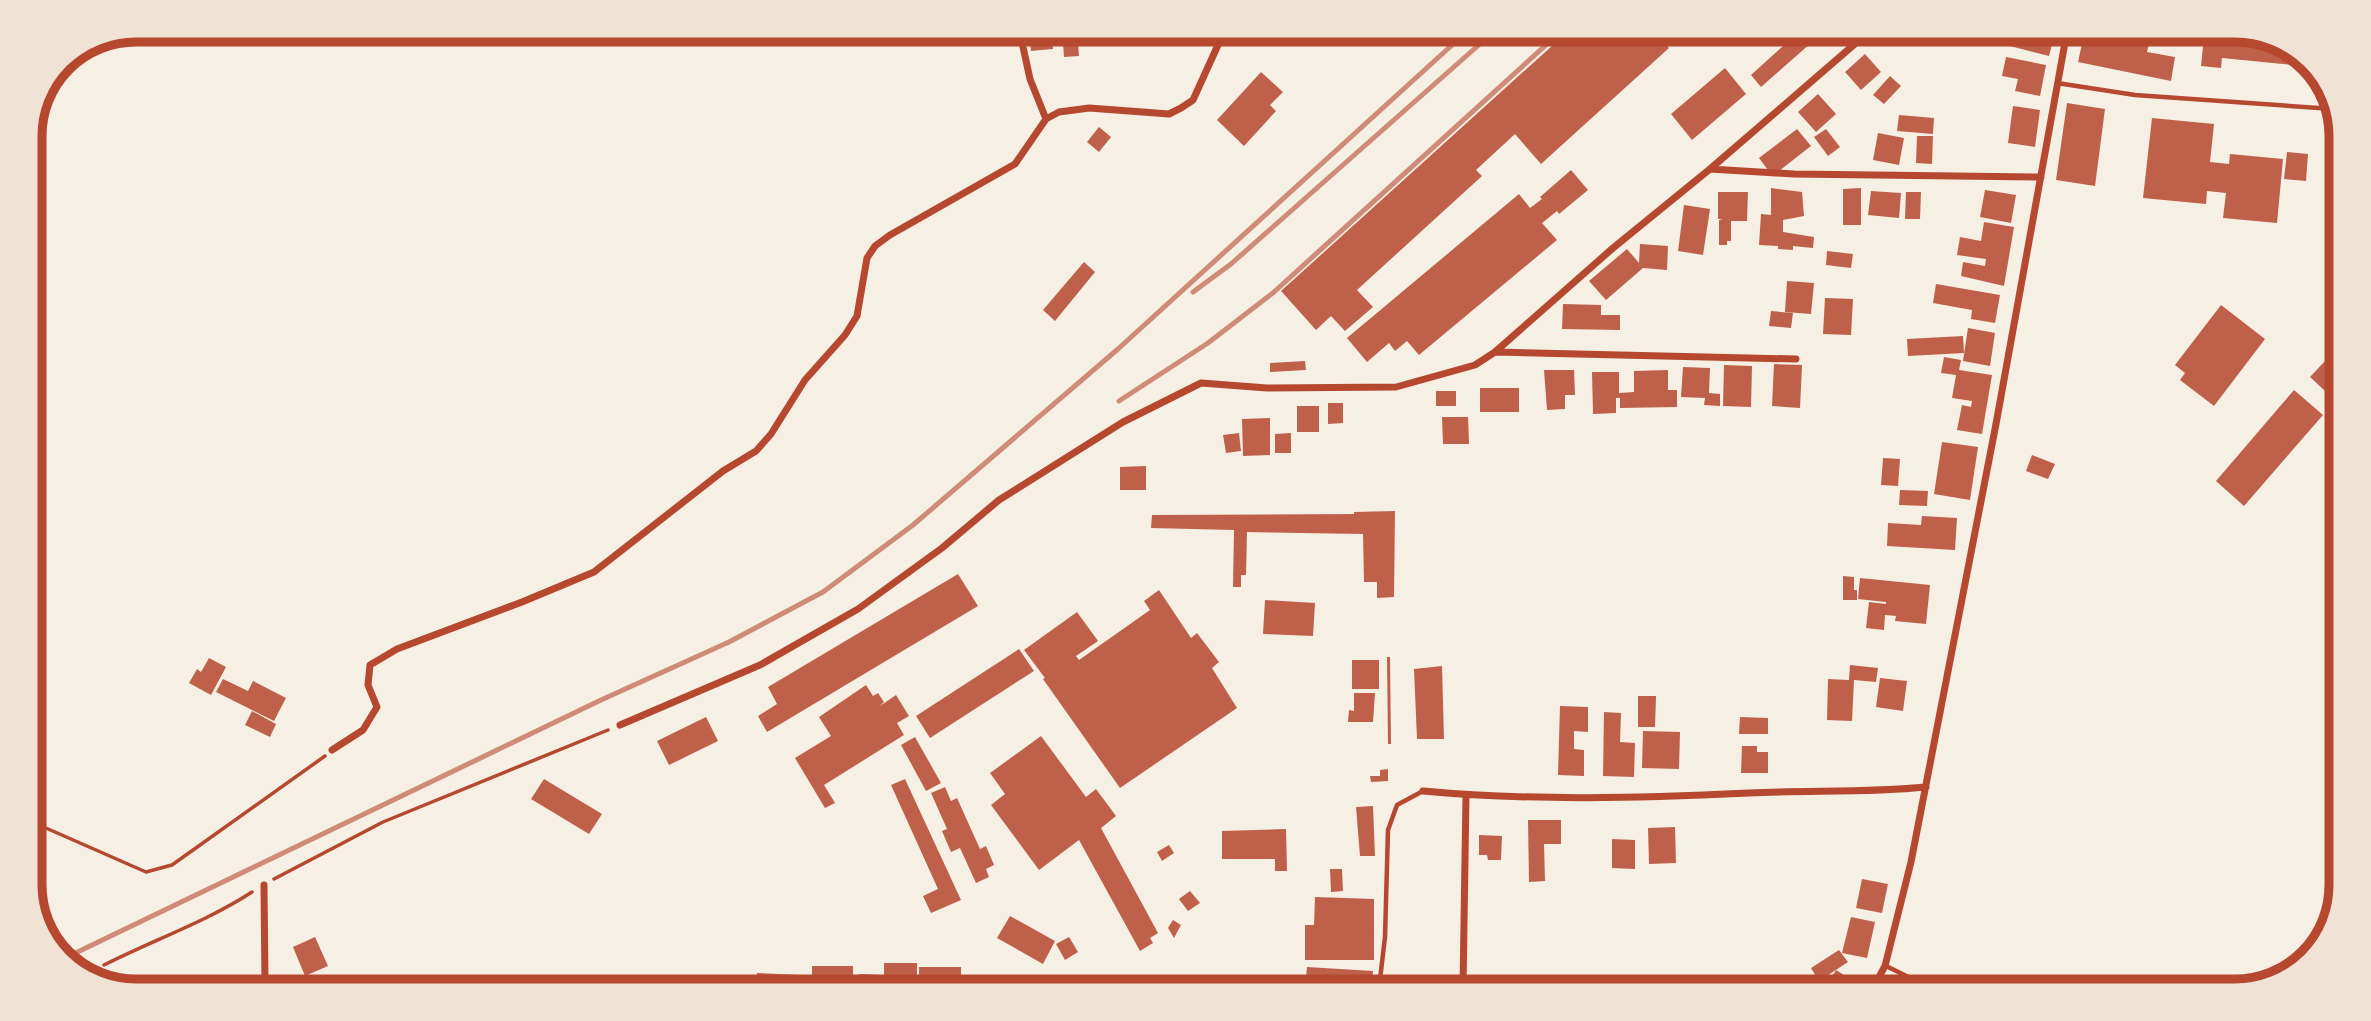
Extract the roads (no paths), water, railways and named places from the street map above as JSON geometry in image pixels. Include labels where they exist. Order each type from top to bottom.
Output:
[{"type":"street","points":[[1022,42],[1030,79],[1046,119]]},
{"type":"street","points":[[332,750],[363,730],[377,707],[368,685],[370,665],[397,649],[594,572],[723,471],[756,451],[771,434],[805,380],[845,335],[857,316],[867,258],[875,246],[1015,164],[1046,119],[1059,112],[1089,108],[1169,114],[1181,108],[1193,100],[1219,42]]},
{"type":"street","points":[[620,725],[760,665],[858,609],[942,548],[999,500],[1123,422],[1201,383],[1267,388],[1396,387],[1475,365],[1495,352],[1613,248],[1710,169],[1857,42]]},
{"type":"street","points":[[1878,979],[1885,966],[1911,862],[1996,425],[2065,42]]},
{"type":"street","points":[[1710,169],[1794,174],[2041,177]]},
{"type":"street","points":[[1495,352],[1796,359]]},
{"type":"street","points":[[1423,792],[1677,798],[1749,793],[1878,792],[1926,786]]},
{"type":"street","points":[[1463,979],[1466,795]]},
{"type":"street","points":[[264,885],[265,979]]},
{"type":"lane","points":[[2057,83],[2135,95],[2325,108]]},
{"type":"lane","points":[[1380,979],[1385,937],[1388,830],[1397,805],[1423,792]]},
{"type":"lane","points":[[1885,966],[1912,979]]},
{"type":"railway","points":[[72,955],[601,700],[729,642],[823,592],[913,525],[1118,349],[1455,42]]},
{"type":"railway","points":[[1193,292],[1231,264],[1482,42]]},
{"type":"railway","points":[[1119,401],[1208,343],[1274,292],[1549,42]]}]
